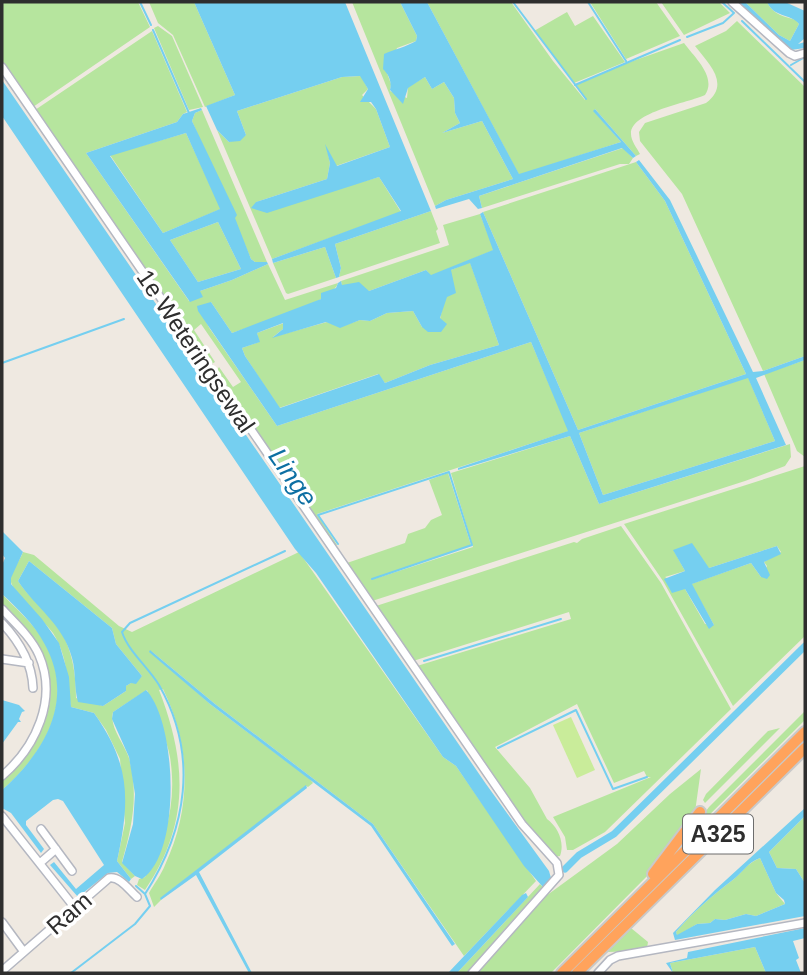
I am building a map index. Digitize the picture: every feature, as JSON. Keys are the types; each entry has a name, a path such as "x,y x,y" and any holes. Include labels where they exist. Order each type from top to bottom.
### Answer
{"highway":[{"name":"A325","path":"562,973 805,732"},
{"name":"A325","path":"577,973 805,748"},
{"path":"642,893 700,812"}],"street":[{"path":"732,2 789,53 795,56 805,52"},
{"name":"1e Weteringsewal","path":"2,67 522,824 557,863 559,875 472,973"},
{"path":"2,609 31,641 38,654 46,683 44,708 34,736 25,752 2,776"},
{"path":"2,623 17,641 29,663 33,688"},
{"path":"2,659 29,663"},
{"path":"4,818 75,908"},
{"path":"41,829 72,871"},
{"path":"40,863 56,849"},
{"name":"Ram","path":"2,971 112,877 137,897"},
{"path":"2,922 24,952"},
{"path":"600,973 618,956 805,923"}],"green space":[{"path":"2,2 138,2 150,27 33,107 2,60"},
{"path":"149,2 194,2 235,95 205,107 173,35 158,23"},
{"path":"352,2 400,2 417,36 416,41 397,48 387,73 391,84 390,91 407,98 408,87 425,77 432,89 444,82 454,98 455,113 460,123 442,133 482,121 513,179 435,206"},
{"path":"427,2 511,2 585,100 576,85 684,43 707,75 708,88 705,95 649,114 633,126 633,142 640,154 636,156 595,109 621,142 519,175"},
{"path":"590,2 656,2 680,36 626,59"},
{"path":"661,2 719,2 730,13 684,35"},
{"path":"745,2 767,2 775,12 796,20 799,24 790,41 779,35"},
{"path":"567,12 575,26 593,16 625,62 574,83 534,31"},
{"path":"737,21 805,87 805,356 763,371 682,194 640,141 639,132 645,123 706,103 713,96 717,89 715,74 695,46 726,31"},
{"path":"158,26 172,36 203,107 189,110 154,28"},
{"path":"152,31 187,112 177,122 86,153 189,301 196,299 200,291 268,264 285,300 338,283 333,291 322,299 232,333 211,302 205,320 277,426 531,342 569,431 317,514 335,545 215,373 219,367 233,387 241,382 201,324 194,330 215,362 210,365 35,110"},
{"path":"361,76 368,89 362,95 376,109 390,147 336,166 327,149 330,163 327,179 256,202 344,187 379,177 401,212 272,259 217,130 229,142 246,135 237,111 342,77"},
{"path":"202,110 267,262 255,262 251,259 192,121 195,113"},
{"path":"186,133 221,209 163,233 110,155"},
{"path":"623,148 633,158 629,164 620,164 482,208 479,196"},
{"path":"636,162 665,201 746,374 578,430 483,212"},
{"path":"431,211 440,243 339,277 341,268 335,244"},
{"path":"480,214 494,250 431,276 426,270 369,291 342,285 341,281 449,245 443,225"},
{"path":"218,222 241,269 198,282 170,240"},
{"path":"325,247 336,278 286,293 273,263"},
{"path":"470,262 499,345 430,365 385,383 378,374 279,408 245,356 242,348 259,342 257,333 284,323 283,329 273,337 327,322 340,327 360,320 370,321 387,313 413,311 422,327 440,319 451,270"},
{"path":"805,360 805,457 797,451 764,374"},
{"path":"748,377 775,441 603,495 579,433"},
{"path":"570,436 599,504 790,444 791,457 785,466 745,481 372,601 347,563 405,543 408,534 425,528 431,520 442,515 429,480 448,473 471,545 371,580 473,547 451,473"},
{"path":"805,466 805,636 733,706 663,581 624,524","holes":["777,546 781,552 764,562 767,566 761,577 751,563 691,584 714,625 705,624 685,589 665,577 685,571 674,551 709,568"]},
{"path":"621,526 661,583 731,709 605,832 573,850 567,850 565,837 553,817 651,777 647,777 644,771 614,783 577,704 495,747 530,788 557,831 561,840 561,851 560,856 554,857 533,835 417,666 571,619 569,612 413,661 376,606 577,543"},
{"path":"23,552 34,555 119,626 132,632 299,552 443,757 456,766 536,881 464,956 373,824 215,704 150,650 210,704 313,783 161,898 154,907 149,893 174,843 184,799 183,754 172,711 163,689 159,690 175,742 179,792 177,817 170,841 145,890 137,885 153,863 171,804 172,773 163,732 147,690 113,712 113,723 129,758 134,785 131,823 122,862 135,876 131,879 117,861 125,823 120,759 94,713 71,707 66,669 58,642 11,582 13,571","holes":["29,561 112,628 116,644 142,676 126,686 126,691 103,706 76,698 73,666 64,637 52,619 18,581"]},
{"path":"2,594 42,638 52,660 57,681 57,701 44,740 18,775 2,790 2,780 29,752 39,736 50,701 50,683 38,645 2,603"},
{"path":"805,711 805,720 684,840 709,807"},
{"path":"571,717 595,770 577,778 553,725"},
{"path":"780,728 705,803 703,800 706,794 768,731"},
{"path":"701,769 695,812 660,863 551,973 475,973 535,904 617,844"},
{"path":"805,816 805,883 796,869 777,868 769,852"},
{"path":"760,858 776,893 785,904 756,916 746,914 697,924 677,936 676,932 697,910 748,865"},
{"path":"540,884 543,887 469,973 457,973"},
{"path":"631,928 648,942 647,948 639,951 607,952"},
{"path":"755,947 766,973 673,973 670,963"}],"water":[{"path":"194,2 345,2 431,211 335,244 341,268 339,277 336,278 325,247 273,263 272,259 401,211 379,177 267,213 251,208 256,202 327,179 330,163 325,144 337,166 390,147 376,109 371,102 360,102 368,89 360,76 342,77 237,111 246,135 240,141 229,142 217,130 206,106 235,95"},
{"path":"400,2 427,2 519,174 621,142 593,111 595,109 636,156 633,158 622,148 479,196 482,208 478,209 469,199 436,209 435,206 446,200 513,179 482,121 442,133 460,123 455,113 454,98 444,82 432,89 425,77 408,88 403,104 390,90 390,79 383,69 384,54 416,41 417,36"},
{"path":"737,2 745,2 779,35 790,41 799,24 774,11 767,2 785,2 805,11 805,38 798,44 805,42 805,48 791,50 784,46"},
{"path":"2,80 486,784 549,871 551,878 543,887 524,866 456,766 443,757 316,573 295,549 2,116"},
{"path":"201,108 192,121 237,215 235,218 251,259 268,264 200,291 203,297 190,302 86,153 177,122 183,114","holes":["186,133 220,209 163,233 110,156","218,222 241,269 198,282 170,240"]},
{"path":"639,160 670,200 753,372 805,356 805,360 756,378 786,445 599,504 570,436 458,470 568,431 531,342 277,426 198,311 197,306 211,302 232,333 321,299 321,293 336,288 341,281 342,285 359,282 369,291 426,270 431,275 493,250 480,214 483,212 578,430 746,374 665,201 636,162","holes":["470,263 499,345 430,365 385,383 379,374 280,408 245,356 242,348 260,342 257,333 283,323 283,329 272,338 326,322 340,328 360,320 370,321 387,313 413,311 428,332 441,332 447,324 440,318 447,297 456,293 451,270","748,378 775,441 603,495 579,433"]},
{"path":"2,531 23,552 11,578 11,584 59,643 69,677 71,707 94,713 115,750 121,767 125,802 117,861 131,879 129,882 117,872 108,873 78,897 50,865 54,862 76,889 104,865 63,801 53,800 26,821 26,825 44,849 41,853 11,813 2,808 2,790 43,742 56,704 57,684 53,664 40,636 2,594 2,565 5,558 2,554"},
{"path":"692,543 709,568 777,546 781,554 764,562 770,575 767,579 761,577 751,563 692,584 714,625 709,629 685,589 672,593 664,579 685,571 673,550"},
{"path":"29,561 112,628 116,644 142,676 136,684 126,686 126,691 103,706 78,702 68,646 56,626 18,581"},
{"path":"150,650 215,704 373,824 455,944 452,946 371,826 210,704 149,652"},
{"path":"146,690 156,706 164,729 171,787 164,843 155,865 142,879 122,863 133,824 135,794 129,757 112,719 113,712"},
{"path":"2,700 19,705 25,711 19,719 21,722 18,722 2,744"},
{"path":"306,785 307,788 199,872 252,973 249,973 196,875 161,900 160,898"},
{"path":"805,808 805,816 769,852 777,868 796,869 805,883 805,916 675,940 673,933 715,890","holes":["760,858 776,893 785,904 756,916 746,914 697,924 677,935 676,932 711,897"]},
{"path":"526,893 528,897 457,973 448,973 522,895"},
{"path":"805,928 805,938 793,941 801,973 766,973 755,947 670,963 673,973 666,963 687,958 688,952"}],"waterway":[{"path":"140,2 151,25"},
{"path":"513,2 586,99"},
{"path":"588,2 626,61"},
{"path":"687,37 723,23 734,13 722,2"},
{"path":"742,21 805,82"},
{"path":"153,30 189,113"},
{"path":"575,85 680,40"},
{"path":"791,65 805,57"},
{"path":"2,363 124,319"},
{"path":"338,544 318,515 449,472 472,545 372,579"},
{"path":"71,973 135,924 150,906 145,894 171,844 183,791 180,738 172,711 159,685 129,646 122,632 130,623 285,551"},
{"path":"424,661 561,619"},
{"path":"565,869 579,855 614,834 805,646"},
{"path":"498,748 576,710 613,789 647,777"},
{"path":"136,886 145,894"}],"water label":[{"name":"Linge","path":"293,477"}]}
